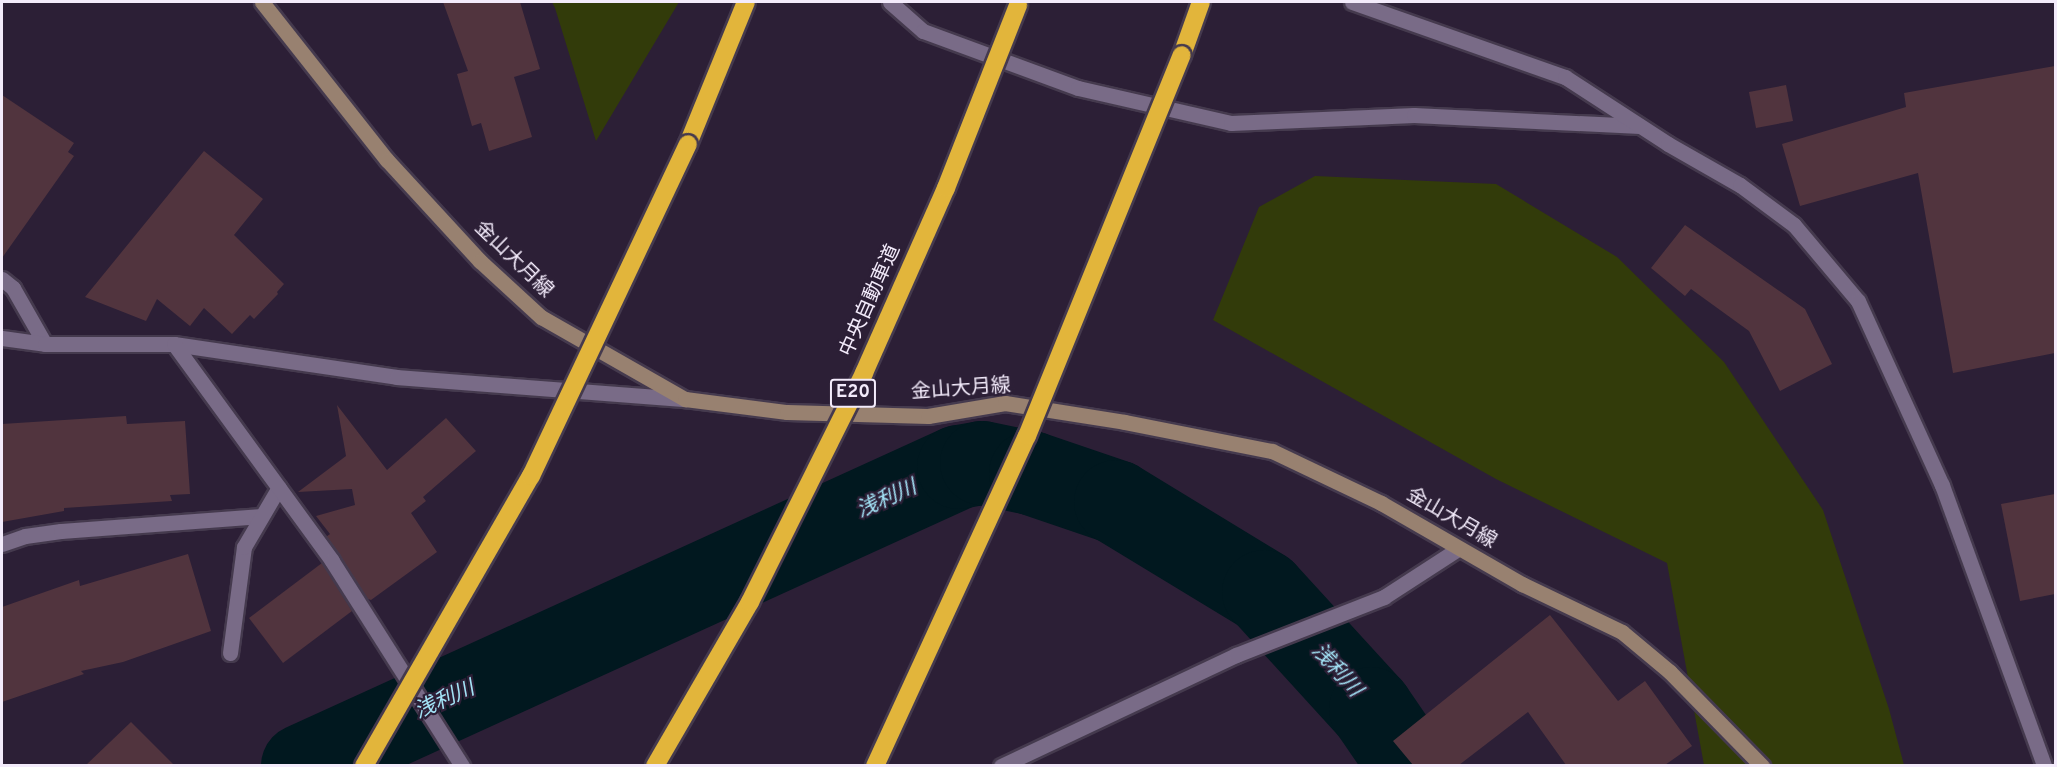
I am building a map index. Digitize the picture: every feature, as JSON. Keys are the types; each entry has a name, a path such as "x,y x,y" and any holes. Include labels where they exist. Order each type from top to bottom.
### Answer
{"highway":[{"path":"364,765 531,476 688,144 746,2"},
{"path":"875,765 1027,436 1182,55 1201,2"},
{"name":"中央自動車道","path":"655,765 750,602 864,373 946,188 1018,3"}],"main road":[{"name":"金山大月線","path":"262,2 387,160 480,261 541,317 685,399 787,411 928,416 1005,404 1125,422 1272,451 1382,503 1522,584 1622,632 1670,672 1762,765"}],"street":[{"path":"890,2 924,31 1078,88 1231,123 1414,115 1640,126"},
{"path":"1352,2 1565,78 1640,126 1740,184 1794,225 1858,301 1942,485 2044,765"},
{"path":"2,279 14,288 45,344"},
{"path":"2,338 45,344 174,344 408,378 685,399"},
{"path":"174,344 332,561 462,765"},
{"path":"230,653 244,547 279,488"},
{"path":"2,544 25,536 61,531 261,516"},
{"path":"1002,765 1236,655 1384,597 1458,549"}],"green space":[{"path":"552,2 679,2 596,141 555,8"},
{"path":"1315,176 1496,184 1617,257 1724,362 1823,510 1889,709 1904,765 1704,765 1667,563 1496,479 1213,320 1259,207"}],"building":[{"path":"443,2 520,2 540,69 514,77 532,137 489,151 481,123 472,126 457,74 468,71"},
{"path":"2055,66 2055,353 1953,373 1918,173 1800,206 1782,144 1906,107 1904,93"},
{"path":"1786,85 1793,121 1756,128 1749,92"},
{"path":"2,95 74,143 68,152 74,156 2,258"},
{"path":"204,151 263,199 234,235 284,284 277,292 278,294 254,319 250,315 232,334 204,308 190,326 157,299 146,321 85,297"},
{"path":"1685,225 1805,309 1832,364 1780,391 1749,331 1691,289 1685,296 1651,268"},
{"path":"337,405 387,470 446,418 476,451 423,497 426,501 411,513 437,552 371,600 368,599 326,537 330,534 316,516 355,505 352,489 298,492 346,456"},
{"path":"126,416 127,424 185,421 190,494 170,495 172,501 64,508 64,511 2,522 2,424"},
{"path":"2055,494 2055,594 2020,601 2001,504"},
{"path":"188,554 211,631 123,662 81,671 84,674 2,702 2,607 79,580 80,586"},
{"path":"322,563 352,611 283,663 249,618"},
{"path":"1550,615 1618,701 1645,681 1692,746 1665,765 1566,765 1528,712 1459,765 1413,765 1393,741"},
{"path":"131,722 174,765 86,765"}],"waterway":[{"name":"浅利川","path":"303,766 959,467 982,463 1031,473 1116,502 1264,592 1371,709 1410,766"}]}
